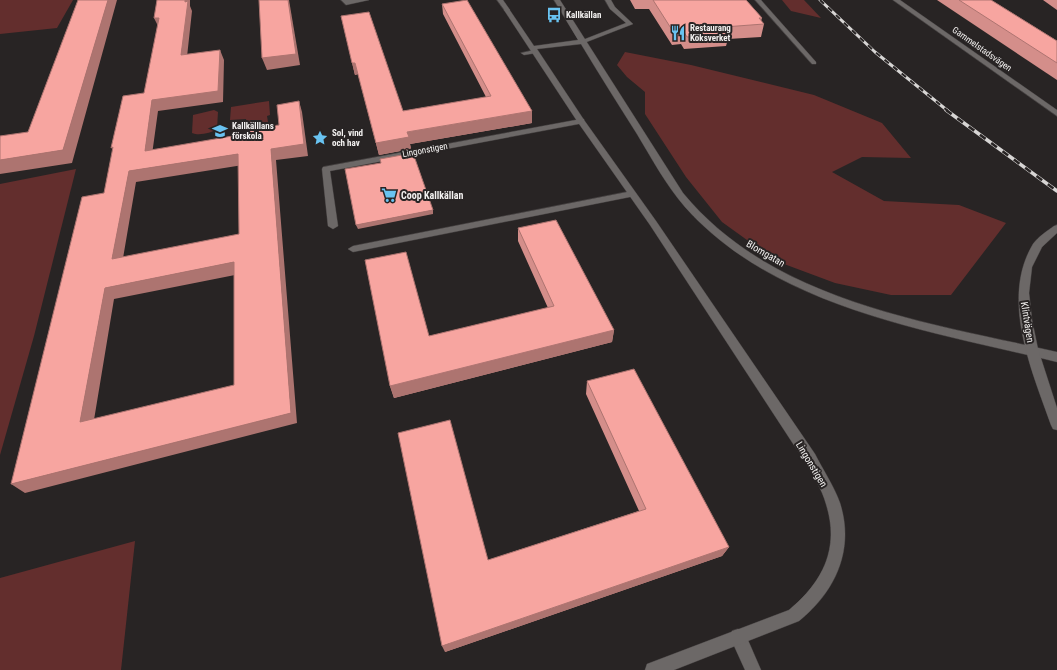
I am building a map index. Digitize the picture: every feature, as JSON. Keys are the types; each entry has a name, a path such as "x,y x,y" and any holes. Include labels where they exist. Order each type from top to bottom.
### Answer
{"street":[{"path":"344,0 346,3 366,0"},
{"name":"Lingonstigen","path":"500,0 530,51 632,194 810,458 830,494 834,510 837,546 833,564 824,584 812,601 794,616 653,670"},
{"name":"Blomgatan","path":"557,0 582,42 681,196 708,226 729,243 770,269 798,283 839,299 886,314 1057,357"},
{"path":"530,51 582,42 630,24 613,10 608,0"},
{"path":"758,0 814,63"},
{"name":"Gammelstadsvägen","path":"896,0 1057,114"},
{"name":"Lingonstigen","path":"333,226 326,169 581,121"},
{"path":"354,248 632,194"},
{"name":"Klintvägen","path":"1057,228 1047,234 1035,246 1028,261 1024,292 1025,314 1033,351 1057,426"},
{"path":"738,637 753,670"}],"shaded area":[{"path":"0,0 73,0 57,28 0,34"},
{"path":"782,0 804,0 821,18 791,11"},
{"path":"625,52 691,65 814,95 882,123 911,158 862,157 832,172 884,201 959,205 1006,223 951,295 891,295 835,283 776,261 722,222 686,177 645,114 645,92 627,77 617,65"},
{"path":"269,101 270,115 267,116 268,122 247,125 246,119 230,120 231,107"},
{"path":"214,110 218,112 217,129 205,134 192,133 193,115"},
{"path":"76,169 34,336 0,455 0,184"},
{"path":"135,541 121,670 0,670 0,578"}],"building":[{"path":"78,0 108,0 63,150 0,160 0,136 28,132"},
{"path":"157,0 188,1 181,55 220,50 218,91 152,100 145,151 250,133 250,129 279,125 277,105 299,101 304,144 271,149 291,413 11,484 82,197 104,193 113,147 111,148 123,96 144,93 159,18 154,18","holes":["238,154 239,234 112,259 129,171","234,262 234,385 80,422 105,288"]},
{"path":"259,0 288,0 296,54 262,58"},
{"path":"467,0 532,111 407,132 409,137 376,143 355,63 352,63 341,16 369,12 403,111 491,96 442,4"},
{"path":"653,0 746,0 762,18 759,18 764,24 724,27 729,34 687,37 684,32 674,33"},
{"path":"959,0 991,0 1057,41 1057,63"},
{"name":"Coop Kallkällan","path":"413,153 433,210 356,225 345,169 381,163 380,159"},
{"path":"556,220 614,330 390,386 365,260 406,252 429,336 554,306 518,228"},
{"path":"634,369 729,547 442,646 398,433 450,420 488,560 646,509 587,381"}],"railway":[{"path":"820,0 875,52 948,111"},
{"path":"946,110 1057,191"}],"place":[{"name":"Kallkällan","path":"554,15"},
{"name":"Restaurang Köksverket","path":"678,33"},
{"name":"Kallkälllans förskola","path":"220,131"},
{"name":"Sol, vind och hav","path":"320,138"},
{"name":"Coop Kallkällan","path":"389,195"}]}
